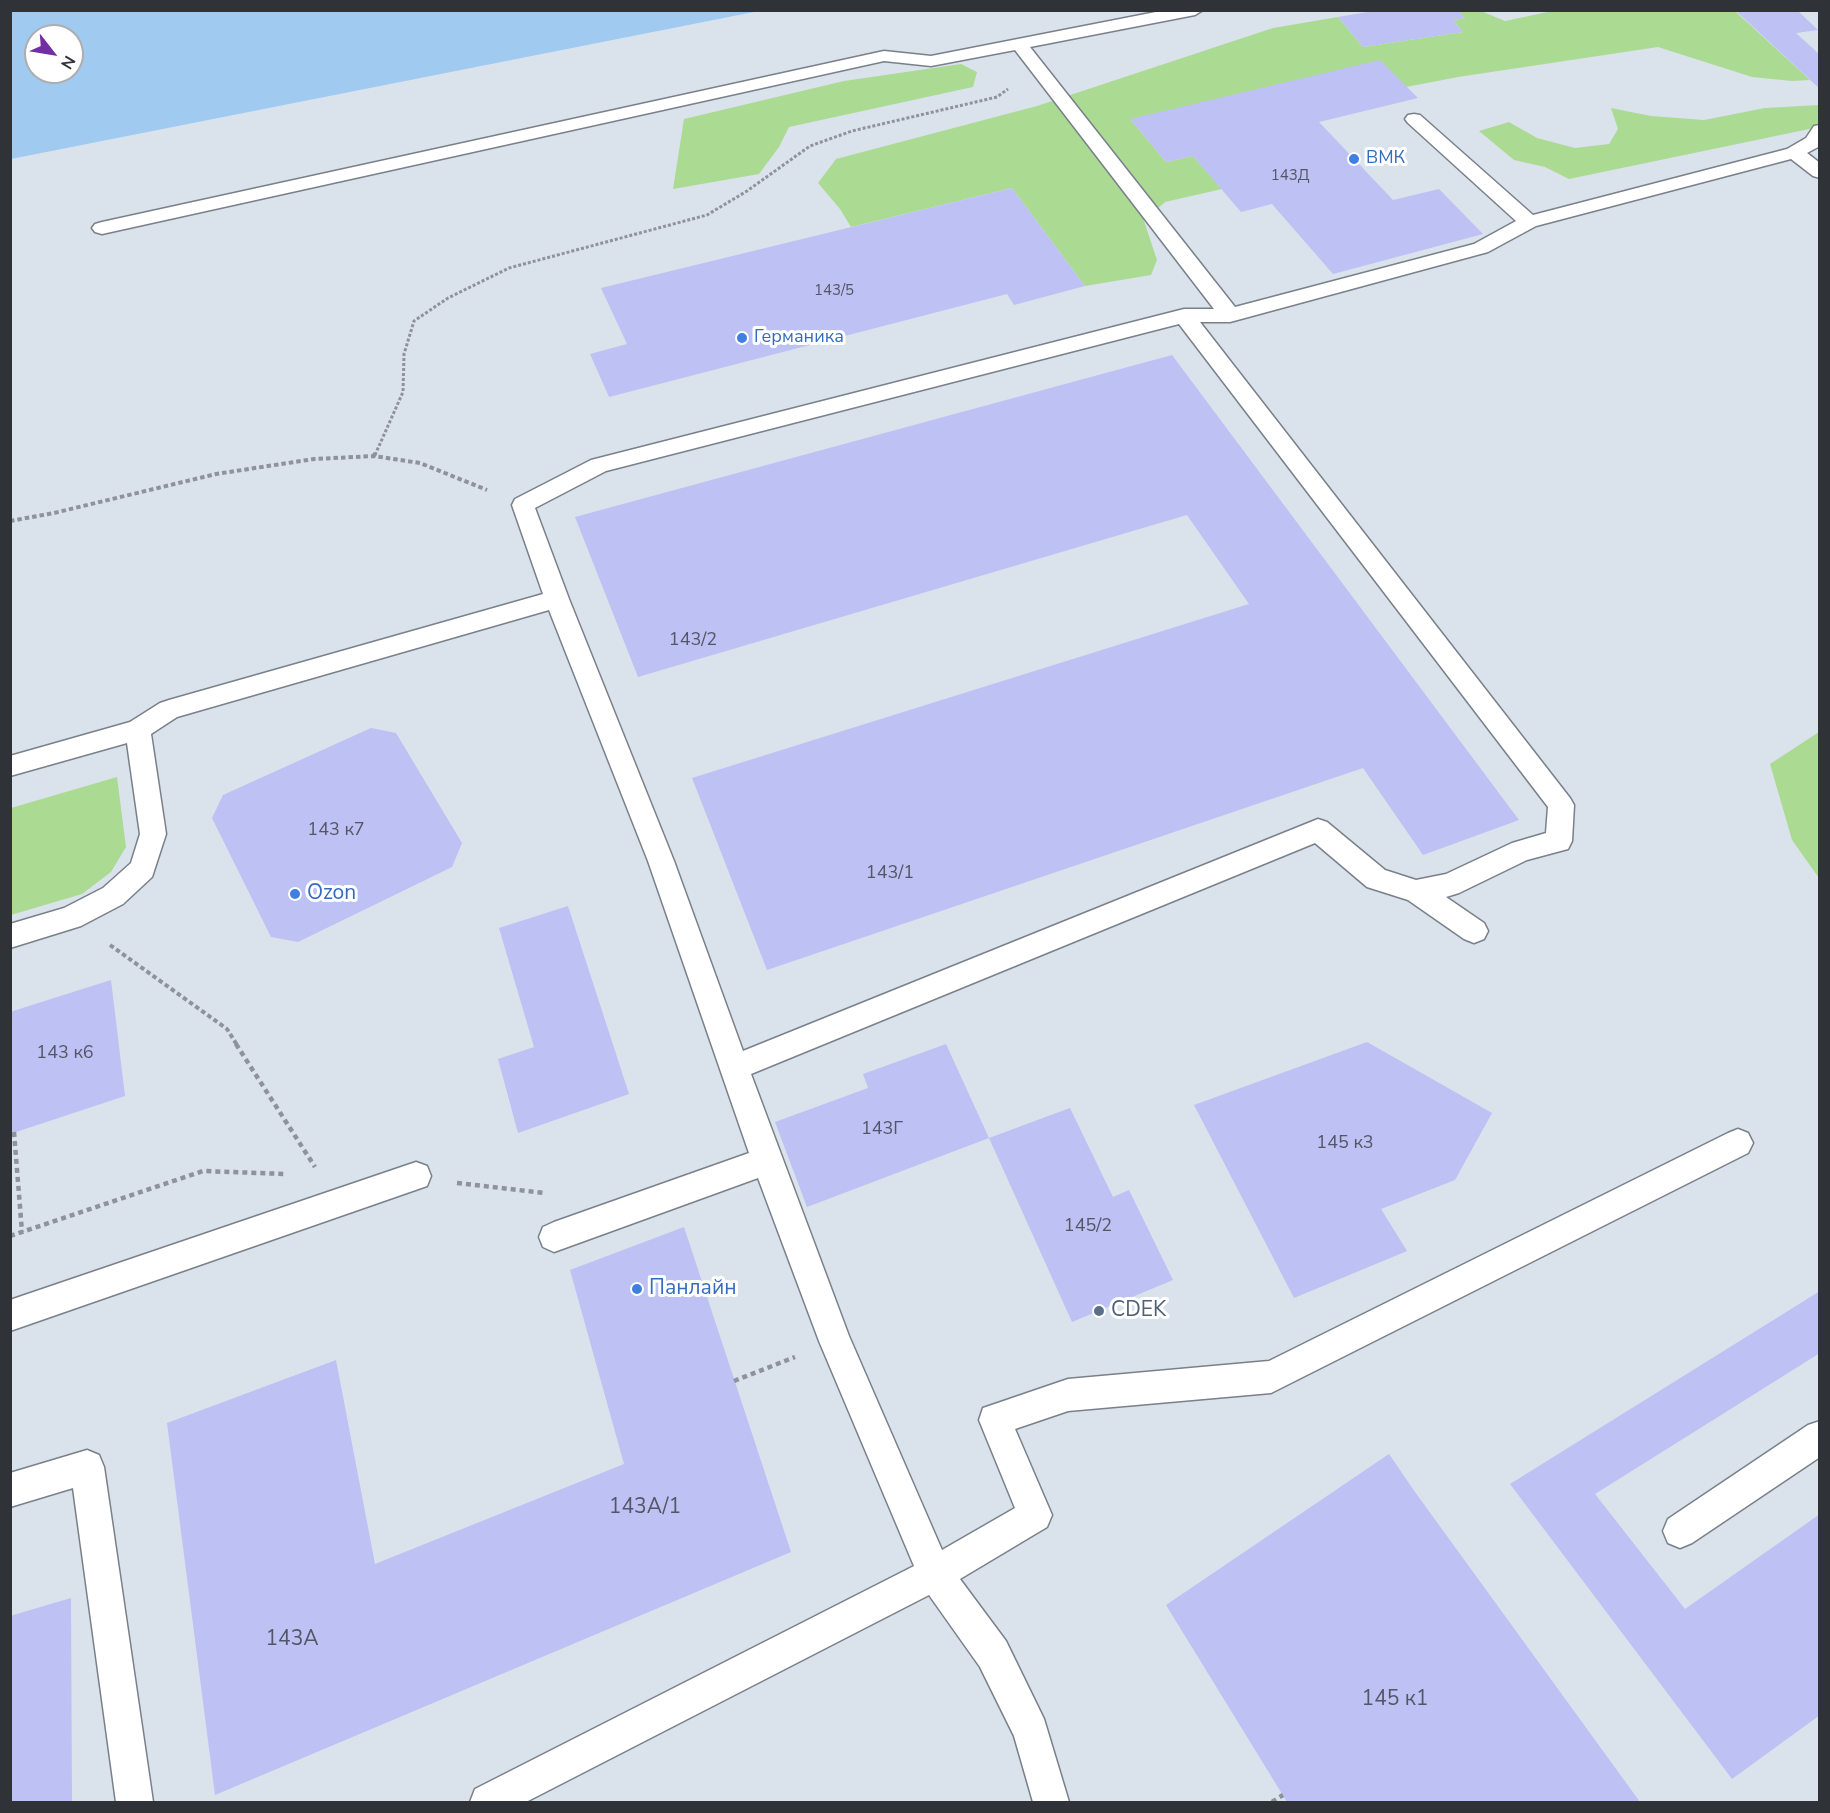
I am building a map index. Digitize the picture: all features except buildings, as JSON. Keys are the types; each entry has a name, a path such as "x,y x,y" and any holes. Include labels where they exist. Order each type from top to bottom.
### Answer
{"lane":[{"path":"102,228 884,56 931,61 1195,10"},
{"path":"1019,44 1230,315"},
{"path":"1414,119 1529,222"},
{"path":"1051,1803 1031,1732 993,1654 935,1574 835,1341 767,1161 661,861 557,599 523,506 599,465 1184,316 1230,315 1514,241 1529,222 1710,183 1794,153 1817,138"},
{"path":"1794,153 1820,172"},
{"path":"1184,316 1562,805 1559,841 1521,851 1450,885 1416,891"},
{"path":"10,766 138,730 169,710 557,599"},
{"path":"10,936 70,918 113,896 143,869 153,834 138,730"},
{"path":"734,1068 1318,830 1376,879 1416,891 1474,930"},
{"path":"488,1803 935,1574 1035,1515 995,1420 1068,1395 1271,1377 1738,1143"},
{"path":"555,1237 767,1161"},
{"path":"10,1316 416,1176"},
{"path":"1680,1530 1820,1437"},
{"path":"10,1490 87,1467 135,1803"}],"path":[{"path":"374,456 403,392 404,354 414,321 448,298 509,268 707,215 747,191 810,146 852,131 997,98 1038,69"},
{"path":"10,521 95,504 216,474 314,459 374,456 420,463 523,506"},
{"path":"109,944 227,1029 320,1175"},
{"path":"14,1132 22,1232"},
{"path":"10,1236 203,1171 297,1174"},
{"path":"416,1176 473,1185 556,1193"},
{"path":"734,1381 785,1361"},
{"path":"1272,1803 1283,1795"}],"green space":[{"path":"1557,10 1735,11 1810,80 1792,81 1752,77 1658,47 1406,87 1131,120 1166,162 1193,156 1222,189 1165,202 1144,221 1157,260 1151,275 1085,286 1012,188 851,227 840,209 818,183 836,159 1037,106 1273,28 1338,17 1363,47 1463,32 1453,20 1465,18 1458,11 1481,11 1505,21"},
{"path":"961,64 977,72 973,87 789,127 779,147 759,174 673,189 684,119 844,81"},
{"path":"1819,105 1819,127 1569,179 1545,167 1514,160 1479,131 1509,122 1537,138 1575,148 1609,144 1618,129 1611,108 1651,116 1704,120 1765,108"},
{"path":"1819,732 1819,878 1792,840 1770,764"},
{"path":"117,777 126,847 111,872 82,894 11,915 11,808"}],"water":[{"path":"11,10 759,11 11,159"}],"place":[{"name":"ВМК","path":"1354,159"},
{"name":"Германика","path":"742,338"},
{"name":"Ozon","path":"295,894"},
{"name":"Панлайн","path":"637,1289"},
{"name":"CDEK","path":"1099,1311"}]}
